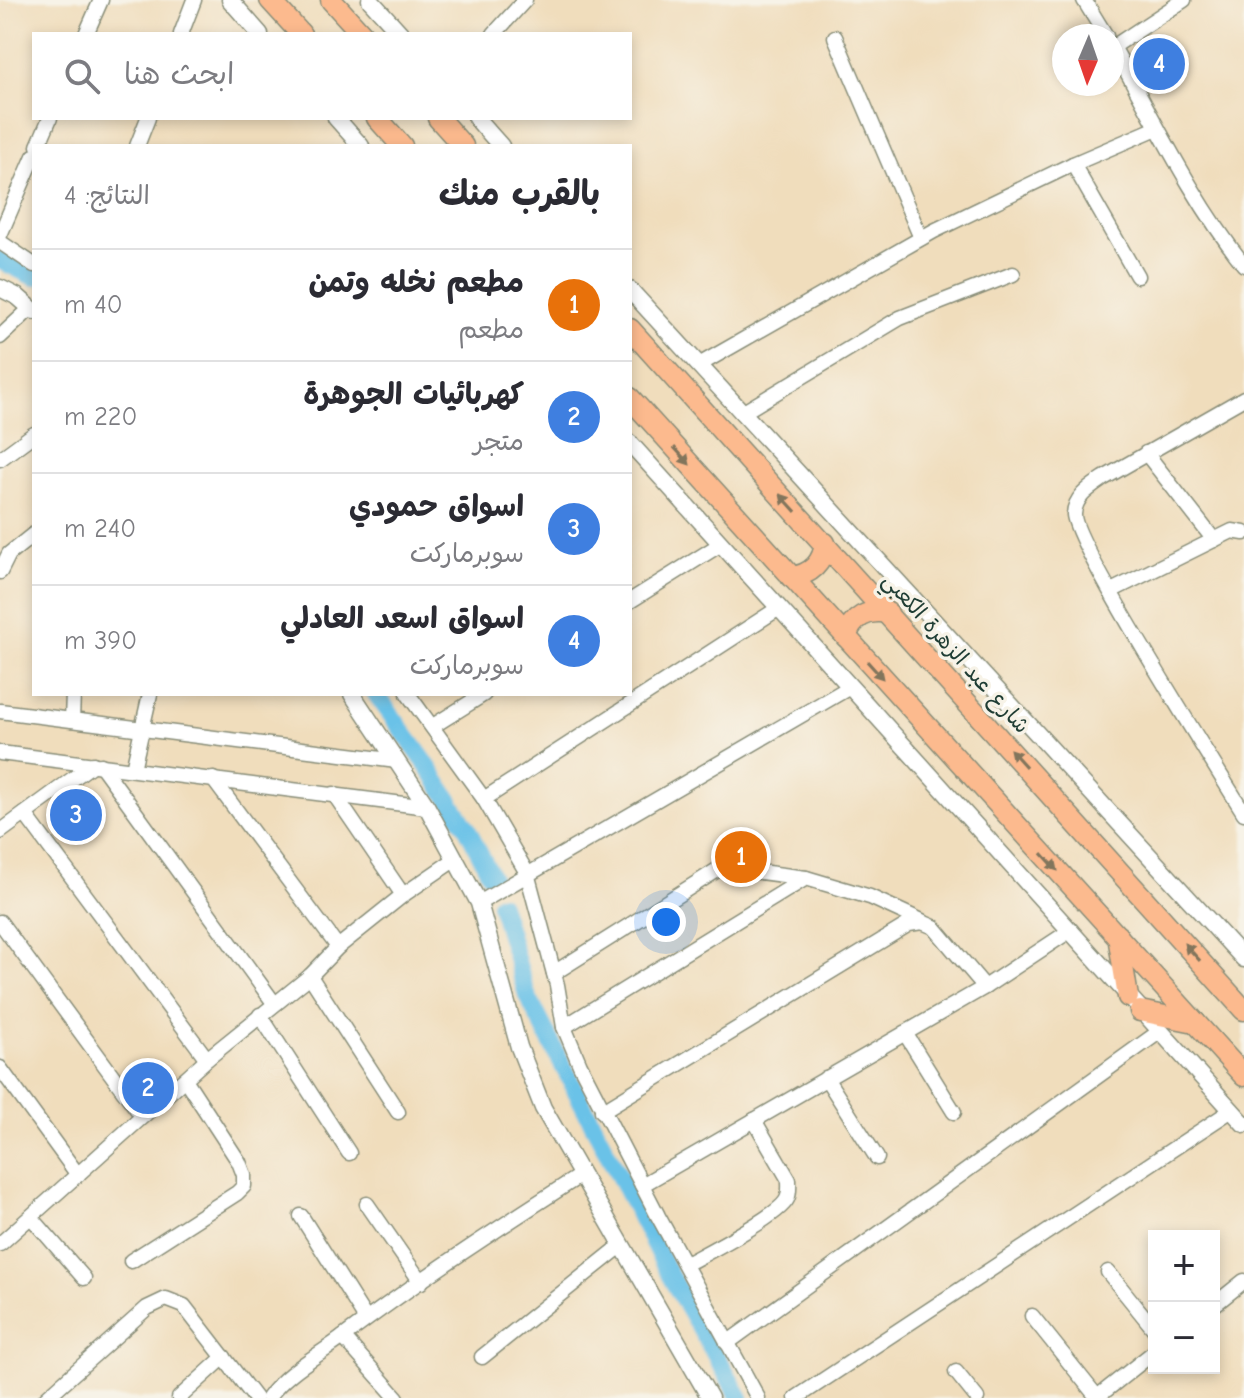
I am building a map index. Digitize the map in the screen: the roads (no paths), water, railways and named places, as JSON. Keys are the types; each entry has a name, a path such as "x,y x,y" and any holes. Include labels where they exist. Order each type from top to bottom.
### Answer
{"main road":[{"path":"270,0 299,32"},
{"path":"331,0 360,32"},
{"path":"379,120 400,144"},
{"path":"440,120 461,144"},
{"name":"شارع عبد الزهرة الكعبي","path":"632,331 1244,1010"},
{"path":"632,400 1244,1076"},
{"path":"791,577 800,576 815,567 824,552 825,543"},
{"path":"846,637 854,621 861,615 888,613"},
{"path":"1118,936 1134,1004 1195,1022"}],"street":[{"path":"87,32 101,0"},
{"path":"182,32 194,0"},
{"path":"230,0 258,32"},
{"path":"370,0 399,32"},
{"path":"496,32 525,0"},
{"path":"1084,0 1099,24"},
{"path":"1124,38 1184,0"},
{"path":"835,37 921,238"},
{"path":"1124,68 1224,240 1244,265"},
{"path":"39,144 49,120"},
{"path":"138,144 147,120"},
{"path":"338,120 359,144"},
{"path":"478,120 499,144"},
{"path":"699,365 921,238 1073,164 1157,128"},
{"path":"0,235 32,161"},
{"path":"1073,164 1137,276"},
{"path":"0,242 32,264"},
{"path":"742,413 900,318 1013,274"},
{"path":"0,288 18,297 32,310 0,337"},
{"path":"632,292 1244,959"},
{"path":"1244,398 1146,453 1083,493 1073,515 1076,530 1111,591 1244,813"},
{"path":"0,459 32,435"},
{"path":"632,445 1244,1124"},
{"path":"1146,453 1214,540"},
{"path":"1111,591 1232,531 1244,533"},
{"path":"0,572 9,554 32,536"},
{"path":"632,600 721,544"},
{"path":"484,799 779,608"},
{"path":"479,903 850,687"},
{"path":"72,720 73,696"},
{"path":"133,769 149,696"},
{"path":"353,696 427,807 479,903 524,1059 543,1108 710,1398"},
{"path":"410,696 484,799 527,873 554,973 564,1027 602,1111 758,1398"},
{"path":"433,726 481,696"},
{"path":"0,711 397,761"},
{"path":"0,753 427,807"},
{"path":"0,832 97,765"},
{"path":"97,765 274,1003"},
{"path":"213,779 338,947"},
{"path":"334,794 403,895"},
{"path":"25,814 207,1059"},
{"path":"0,1220 5,1239 207,1059 310,976 338,947 403,895 454,860"},
{"path":"554,973 722,867 806,878 870,897 934,927 985,987"},
{"path":"564,1027 806,878"},
{"path":"0,922 142,1116"},
{"path":"602,1111 909,924 922,922"},
{"path":"642,1185 985,987 1071,930"},
{"path":"310,976 398,1112"},
{"path":"260,1015 349,1153"},
{"path":"727,1343 1159,1032"},
{"path":"905,1033 954,1112"},
{"path":"0,1068 78,1175"},
{"path":"826,1078 877,1158"},
{"path":"131,1261 244,1186 239,1162 185,1079"},
{"path":"796,1398 1232,1110"},
{"path":"686,1264 787,1201 789,1180 754,1120"},
{"path":"268,1398 295,1371 366,1319 581,1175"},
{"path":"367,1204 421,1282"},
{"path":"301,1216 366,1319"},
{"path":"31,1217 84,1278"},
{"path":"482,1357 622,1245"},
{"path":"1108,1272 1148,1322"},
{"path":"1218,1302 1244,1281"},
{"path":"46,1398 147,1308 166,1299 184,1306 255,1398"},
{"path":"1032,1316 1096,1397 1148,1357"},
{"path":"343,1337 397,1398"},
{"path":"179,1398 224,1357"},
{"path":"956,1372 977,1398"}],"waterway":[{"path":"0,260 32,276"},
{"path":"377,696 467,828 492,878"},
{"path":"500,904 527,995 670,1276 740,1398"}],"place":[{"name":"اسواق اسعد العادلي","path":"1159,64"},
{"name":"اسواق حمودي","path":"76,815"},
{"name":"مطعم نخله وتمن","path":"741,857"},
{"name":"كهربائيات الجوهرة","path":"148,1088"}]}
